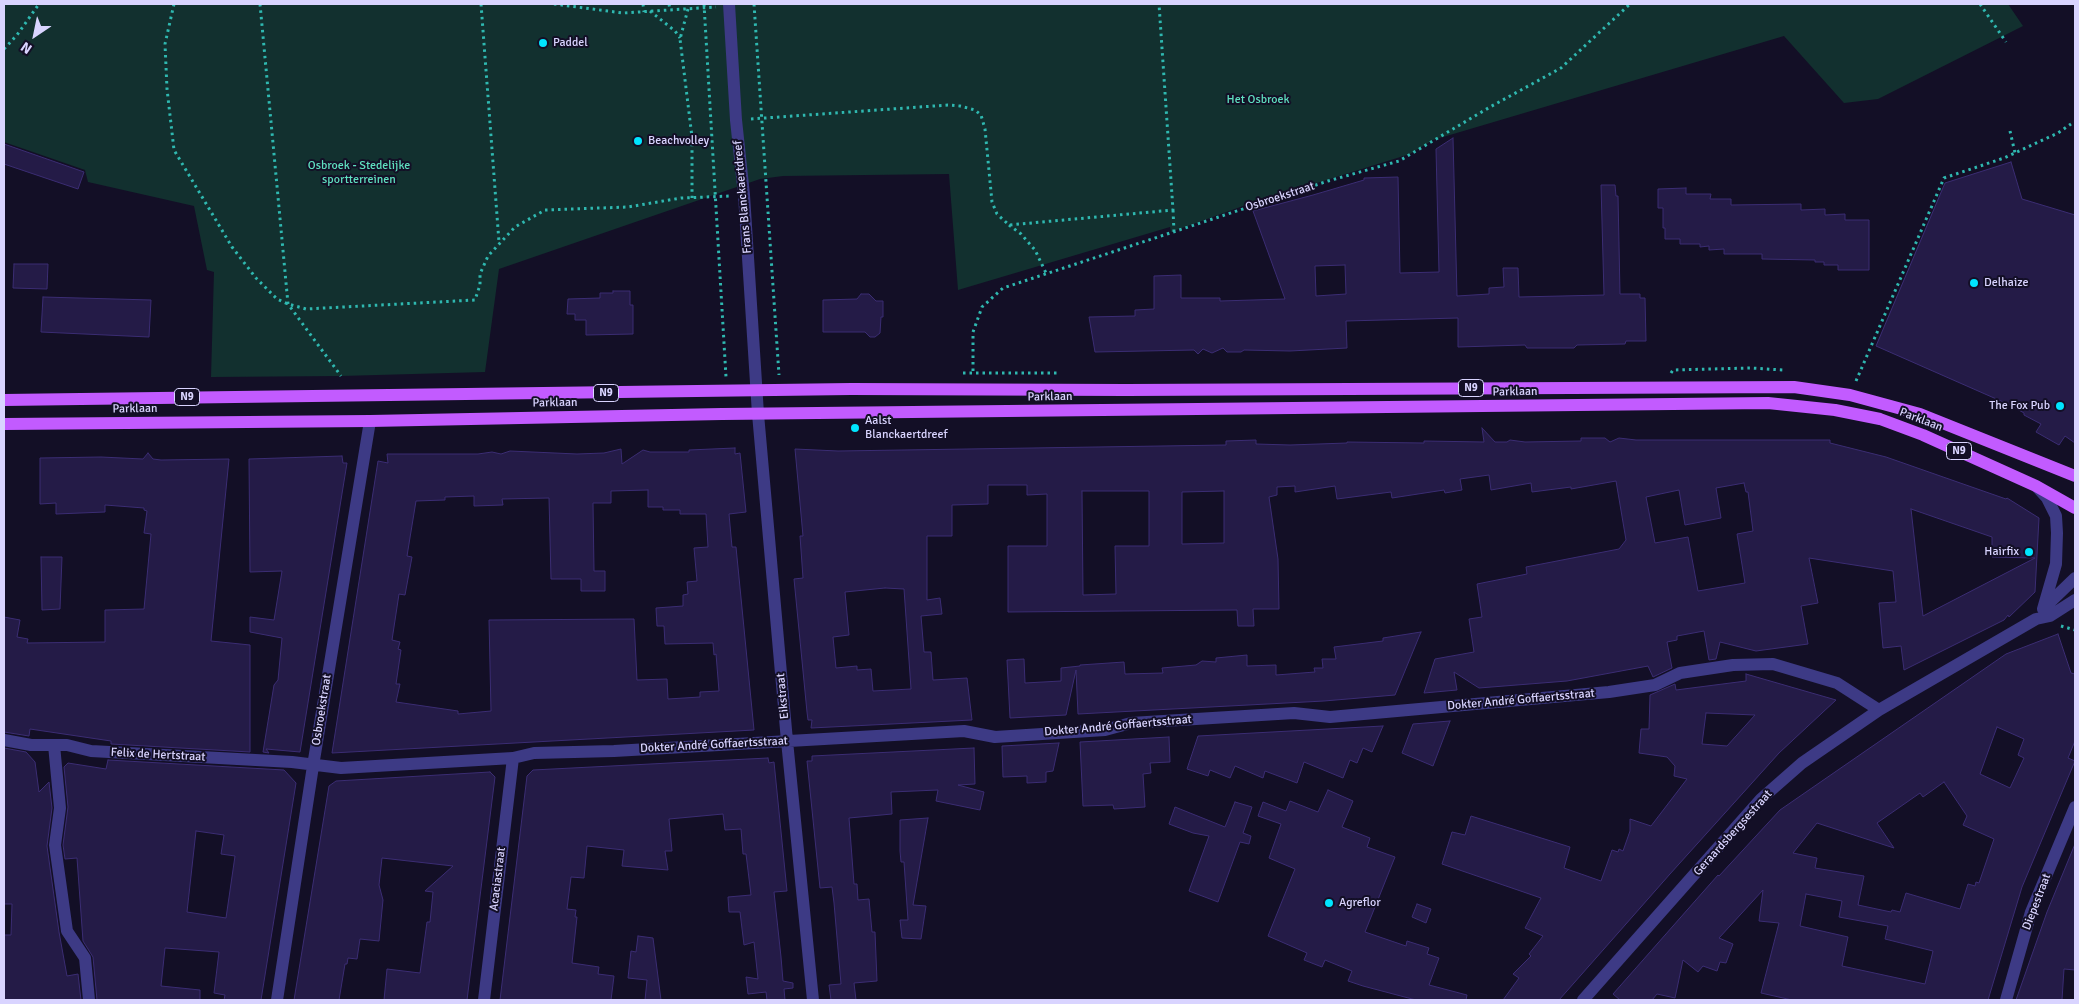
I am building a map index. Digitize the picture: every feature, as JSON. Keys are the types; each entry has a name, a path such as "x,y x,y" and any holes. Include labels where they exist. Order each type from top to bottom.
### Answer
{"main road":[{"name":"Parklaan","path":"4,400 851,389 1784,387 1850,395 1920,414 2075,476"},
{"name":"Parklaan","path":"4,424 1768,403 1835,410 1880,419 1923,435 2036,486 2075,508"}],"street":[{"name":"Frans Blanckaertdreef","path":"729,5 757,391"},
{"name":"Eikstraat","path":"757,391 787,741 813,1000"},
{"name":"Osbroekstraat","path":"277,1000 313,766 370,421"},
{"path":"2036,486 2047,498 2056,516 2058,532 2056,564 2040,614"},
{"name":"Geraardsbergsestraat","path":"1583,1000 1762,799 1802,763 1880,710 2040,614 2075,578"},
{"name":"Geraardsbergsestraat","path":"2040,614 2050,616 2075,600"},
{"name":"Dokter André Goffaertsstraat","path":"313,766 341,768 513,758 534,753 614,751 964,731 995,737 1105,730 1131,723 1294,713 1330,717 1609,692 1655,685 1680,673 1733,665 1773,664 1837,684 1880,710"},
{"name":"Felix de Hertstraat","path":"4,740 31,745 67,745 91,751 292,762 313,766"},
{"path":"54,745 60,808 55,845 67,931 84,958 89,1000"},
{"name":"Acaciastraat","path":"484,1000 513,758"},
{"name":"Diepestraat","path":"2006,1000 2030,912 2075,807"}],"path":[{"path":"4,49 17,35 39,4"},
{"path":"174,4 165,44 167,89 174,150 232,247 256,278 277,299 288,304 306,309 475,300 480,285 480,274 488,256 515,227 545,210 628,207 692,198 744,195"},
{"path":"260,4 288,304 342,376"},
{"path":"481,4 500,242"},
{"path":"554,4 624,13 729,5"},
{"path":"644,4 644,12"},
{"path":"670,4 670,10"},
{"path":"754,4 779,380"},
{"path":"1159,4 1174,232"},
{"name":"Osbroekstraat","path":"973,390 972,332 982,307 1003,288 1046,272 1328,181 1399,161 1490,107 1561,68 1630,4"},
{"path":"1980,4 2006,42"},
{"path":"704,6 726,380"},
{"path":"688,9 680,39 692,137 692,198"},
{"path":"650,11 675,31 680,39"},
{"path":"736,120 948,105 975,110 980,114 986,129 992,202 997,214 1036,250 1046,272"},
{"path":"1850,395 1944,178 2015,153 2058,133 2071,124"},
{"path":"2010,130 2015,153"},
{"path":"1009,225 1173,210"}],"green space":[{"name":"Osbroek - Stedelijke sportterreinen","path":"4,4 2008,4 2023,26 1878,99 1844,103 1784,36 1433,140 1410,154 1243,206 1171,232 1170,227 958,290 949,174 783,176 760,179 499,269 485,372 211,377 214,272 207,270 194,206 88,182 85,170 4,142"}],"building":[{"path":"1453,138 1457,296 1489,294 1489,288 1504,287 1503,268 1518,268 1519,297 1604,295 1601,185 1615,185 1616,196 1618,196 1620,294 1640,294 1640,298 1645,298 1646,341 1626,341 1625,344 1577,345 1574,348 1527,348 1525,345 1458,347 1458,318 1346,321 1347,348 1227,352 1223,348 1212,353 1203,349 1198,354 1194,350 1095,352 1089,317 1135,316 1135,310 1154,309 1154,276 1181,275 1181,298 1220,298 1220,301 1285,299 1253,211 1364,180 1364,178 1398,177 1400,273 1439,272 1436,149","holes":["1345,265 1346,294 1316,296 1315,266"]},
{"path":"4,144 84,172 78,189 4,164"},
{"name":"Delhaize","path":"2011,162 2022,199 2075,215 2075,443 2065,436 2059,445 2036,432 2041,424 2010,405 1876,346 1945,183"},
{"path":"1686,188 1686,194 1711,194 1710,199 1731,199 1731,205 1801,204 1801,210 1825,209 1825,215 1845,214 1845,220 1869,220 1869,270 1838,270 1838,265 1824,265 1824,262 1815,262 1815,260 1762,259 1762,254 1724,254 1724,249 1709,250 1709,246 1700,247 1700,244 1680,244 1680,239 1665,239 1663,208 1658,208 1658,189"},
{"path":"14,264 48,264 47,289 13,288"},
{"path":"613,291 630,291 630,305 633,305 633,334 586,335 586,320 575,320 575,314 567,314 568,299 600,298 600,293 613,293"},
{"path":"861,294 869,294 876,301 883,301 880,333 875,337 870,337 865,332 823,332 823,300 857,299"},
{"path":"43,297 151,300 149,337 41,332"},
{"path":"1482,428 1495,442 1507,442 1510,440 1525,442 1581,441 1581,438 1605,438 1610,442 1619,438 1636,440 1830,440 1830,443 1886,457 2007,498 2039,518 2035,592 2004,620 1904,670 1901,646 1883,648 1879,603 1896,602 1893,571 1809,558 1818,603 1801,606 1808,644 1756,651 1720,642 1716,659 1709,660 1704,631 1677,636 1677,640 1667,642 1672,668 1653,677 1648,666 1567,681 1479,688 1454,672 1457,690 1424,693 1435,659 1474,652 1469,619 1482,617 1477,584 1527,574 1526,567 1619,549 1626,540 1616,481 1571,489 1571,487 1532,492 1531,483 1491,490 1489,475 1460,479 1462,490 1445,493 1444,490 1392,498 1391,492 1337,499 1335,486 1295,492 1295,486 1277,487 1277,495 1269,497 1278,559 1279,609 1253,609 1254,626 1238,626 1237,610 1008,612 1008,546 1047,546 1047,494 1027,495 1027,485 988,485 988,504 952,505 952,536 927,536 927,600 940,598 942,614 921,616 924,652 931,652 933,680 967,678 972,720 811,728 812,720 808,720 807,712 794,579 803,578 800,536 803,536 795,449 838,451 1226,445 1226,441 1256,440 1256,444 1290,445 1347,442 1484,442","holes":["1744,483 1746,492 1748,492 1753,531 1737,534 1745,583 1698,591 1688,537 1655,543 1646,497 1679,490 1685,525 1721,518 1716,488","1082,491 1149,491 1149,546 1115,546 1116,594 1083,595","1224,491 1224,543 1182,544 1182,492","1911,509 1992,537 1992,557 2035,558 1923,616","885,588 904,589 911,689 873,691 871,669 857,670 857,666 836,668 833,637 849,635 845,592"]},
{"path":"735,448 735,454 740,453 746,512 729,514 732,547 736,547 754,730 332,753 378,461 388,463 387,454 478,454 492,452 501,454 510,451 577,454 604,453 621,449 622,464 643,450 650,452 689,452 689,450","holes":["648,490 648,507 663,507 663,510 680,510 680,514 706,514 708,547 694,548 697,581 687,582 688,594 683,595 683,606 656,608 657,626 664,626 665,644 713,643 714,655 716,654 719,691 700,692 700,697 668,699 667,679 637,680 634,619 489,620 491,711 458,714 458,711 396,702 400,684 396,684 401,650 398,649 400,642 392,640 399,594 405,595 412,557 407,556 416,501 474,496 474,506 503,505 502,499 549,498 551,579 581,579 581,591 605,591 605,571 594,571 593,503 611,503 611,491"]},
{"path":"148,453 153,459 161,460 229,459 211,641 250,645 250,752 111,744 111,741 30,729 29,736 4,732 4,617 20,620 17,637 28,639 27,643 105,642 105,610 144,609 151,534 144,533 147,511 144,508 105,505 105,512 56,514 56,503 40,504 40,458 101,457 143,459"},
{"path":"342,456 343,463 347,463 300,752 266,749 269,753 263,752 274,685 278,680 282,638 250,632 250,617 274,620 282,571 250,572 249,459"},
{"path":"41,557 62,557 60,609 42,610"},
{"path":"1421,632 1395,695 1324,701 1078,714 1076,670 1066,715 1010,718 1007,660 1024,659 1025,683 1061,681 1061,668 1080,665 1124,662 1125,674 1163,673 1162,668 1196,665 1202,661 1216,662 1216,658 1247,655 1247,666 1276,665 1276,675 1315,672 1314,668 1323,668 1322,659 1336,659 1334,647 1383,641 1383,638"},
{"path":"2058,634 2071,673 2075,674 2075,741 2068,758 2075,761 2022,887 1988,1000 1792,1000 1761,993 1779,923 1759,921 1763,890 1719,938 1733,944 1726,963 1720,962 1717,971 1703,966 1698,972 1683,960 1675,998 1657,994 1652,1000 1620,1000 1613,994 1718,875 1780,810 2006,654","holes":["1997,727 2024,739 2018,755 2024,758 2010,788 1980,774","1944,782 1967,816 1963,825 1994,839 1979,883 1976,882 1975,886 1968,884 1960,909 1906,893 1900,912 1858,905 1864,876 1815,868 1817,858 1793,853 1817,823 1894,848 1877,823 1920,793 1923,797","1806,894 1842,901 1839,917 1888,926 1885,939 1933,951 1925,984 1842,966 1848,937 1800,926"]},
{"path":"1746,674 1836,700 1779,753 1559,1000 1503,1000 1519,978 1513,974 1531,956 1529,954 1543,936 1525,928 1541,898 1442,864 1452,832 1465,835 1471,816 1570,847 1564,868 1601,881 1612,850 1618,852 1619,849 1623,851 1630,831 1630,819 1651,826 1687,779 1674,776 1675,766 1667,757 1639,753 1641,729 1649,729 1650,695 1675,684 1676,690 1746,681","holes":["1706,713 1755,715 1727,746 1702,744"]},
{"path":"1450,721 1433,766 1402,753 1413,724"},
{"path":"1383,726 1372,752 1363,748 1357,763 1350,760 1343,778 1304,762 1297,783 1265,771 1263,778 1235,766 1230,778 1210,770 1208,776 1187,769 1198,736"},
{"path":"1169,737 1170,762 1150,763 1151,773 1143,774 1145,807 1114,809 1113,805 1083,806 1080,742"},
{"path":"1059,743 1053,771 1046,772 1046,782 1027,783 1027,776 1003,777 1002,746"},
{"path":"4,748 26,752 35,762 39,792 49,782 52,808 47,846 59,932 67,976 78,974 81,1000 4,1000 4,935 11,935 12,904 4,904"},
{"path":"974,748 975,784 958,785 984,792 980,810 936,801 938,790 891,792 892,814 849,818 854,884 857,884 858,900 869,899 872,932 875,932 877,981 854,983 856,1000 831,1000 829,985 841,984 834,903 832,887 820,888 807,761 812,761 812,756"},
{"path":"768,758 769,763 774,762 787,891 774,892 783,981 793,983 793,988 784,989 785,1000 767,1000 766,992 748,994 746,977 758,979 754,942 744,945 740,912 729,912 728,897 751,895 746,854 743,854 741,829 725,830 723,814 669,819 672,851 665,851 668,870 622,866 624,850 587,846 584,878 571,877 567,909 576,910 575,917 577,917 572,963 599,967 598,974 614,976 611,1000 500,1000 527,776 533,770"},
{"path":"108,760 284,770 296,783 261,1000 224,1000 225,995 214,993 219,952 165,948 161,986 200,990 200,1000 97,1000 93,957 83,941 77,858 65,859 63,845 68,807 64,767 68,763 106,769","holes":["196,831 224,835 221,854 235,856 226,918 187,912"]},
{"path":"490,772 495,777 467,1000 384,1000 387,969 420,973 427,922 430,922 433,892 425,891 453,866 382,858 379,885 383,900 379,941 360,939 357,959 348,958 347,964 345,964 339,1000 294,1000 329,786 336,781"},
{"name":"Agreflor","path":"1328,790 1353,801 1342,827 1370,838 1367,847 1395,857 1365,932 1406,946 1407,941 1429,948 1427,954 1439,958 1429,985 1467,995 1466,1000 1416,1000 1363,986 1348,981 1352,971 1325,960 1322,967 1304,960 1307,953 1268,936 1295,869 1269,858 1281,824 1258,816 1263,802 1286,811 1290,801 1318,812"},
{"path":"1235,802 1252,807 1243,833 1251,836 1249,844 1240,842 1218,902 1189,891 1209,836 1193,833 1169,824 1175,807 1225,827"},
{"path":"928,818 913,905 926,906 921,939 902,938 900,920 908,920 904,862 901,862 900,851 900,820"},
{"path":"2075,844 2075,970 2064,969 2062,1000 2016,1000 2047,912"},
{"path":"1417,904 1431,909 1426,923 1412,917"},
{"path":"638,936 653,938 661,1000 645,1000 647,980 628,978 631,951 636,952"}],"place":[{"name":"Paddel","path":"543,43"},
{"name":"Beachvolley","path":"638,141"},
{"name":"Delhaize","path":"1974,283"},
{"name":"The Fox Pub","path":"2060,406"},
{"name":"Aalst Blanckaertdreef","path":"855,428"},
{"name":"Hairfix","path":"2029,552"},
{"name":"Agreflor","path":"1329,903"}],"park label":[{"name":"Het Osbroek","path":"1258,100"}]}
